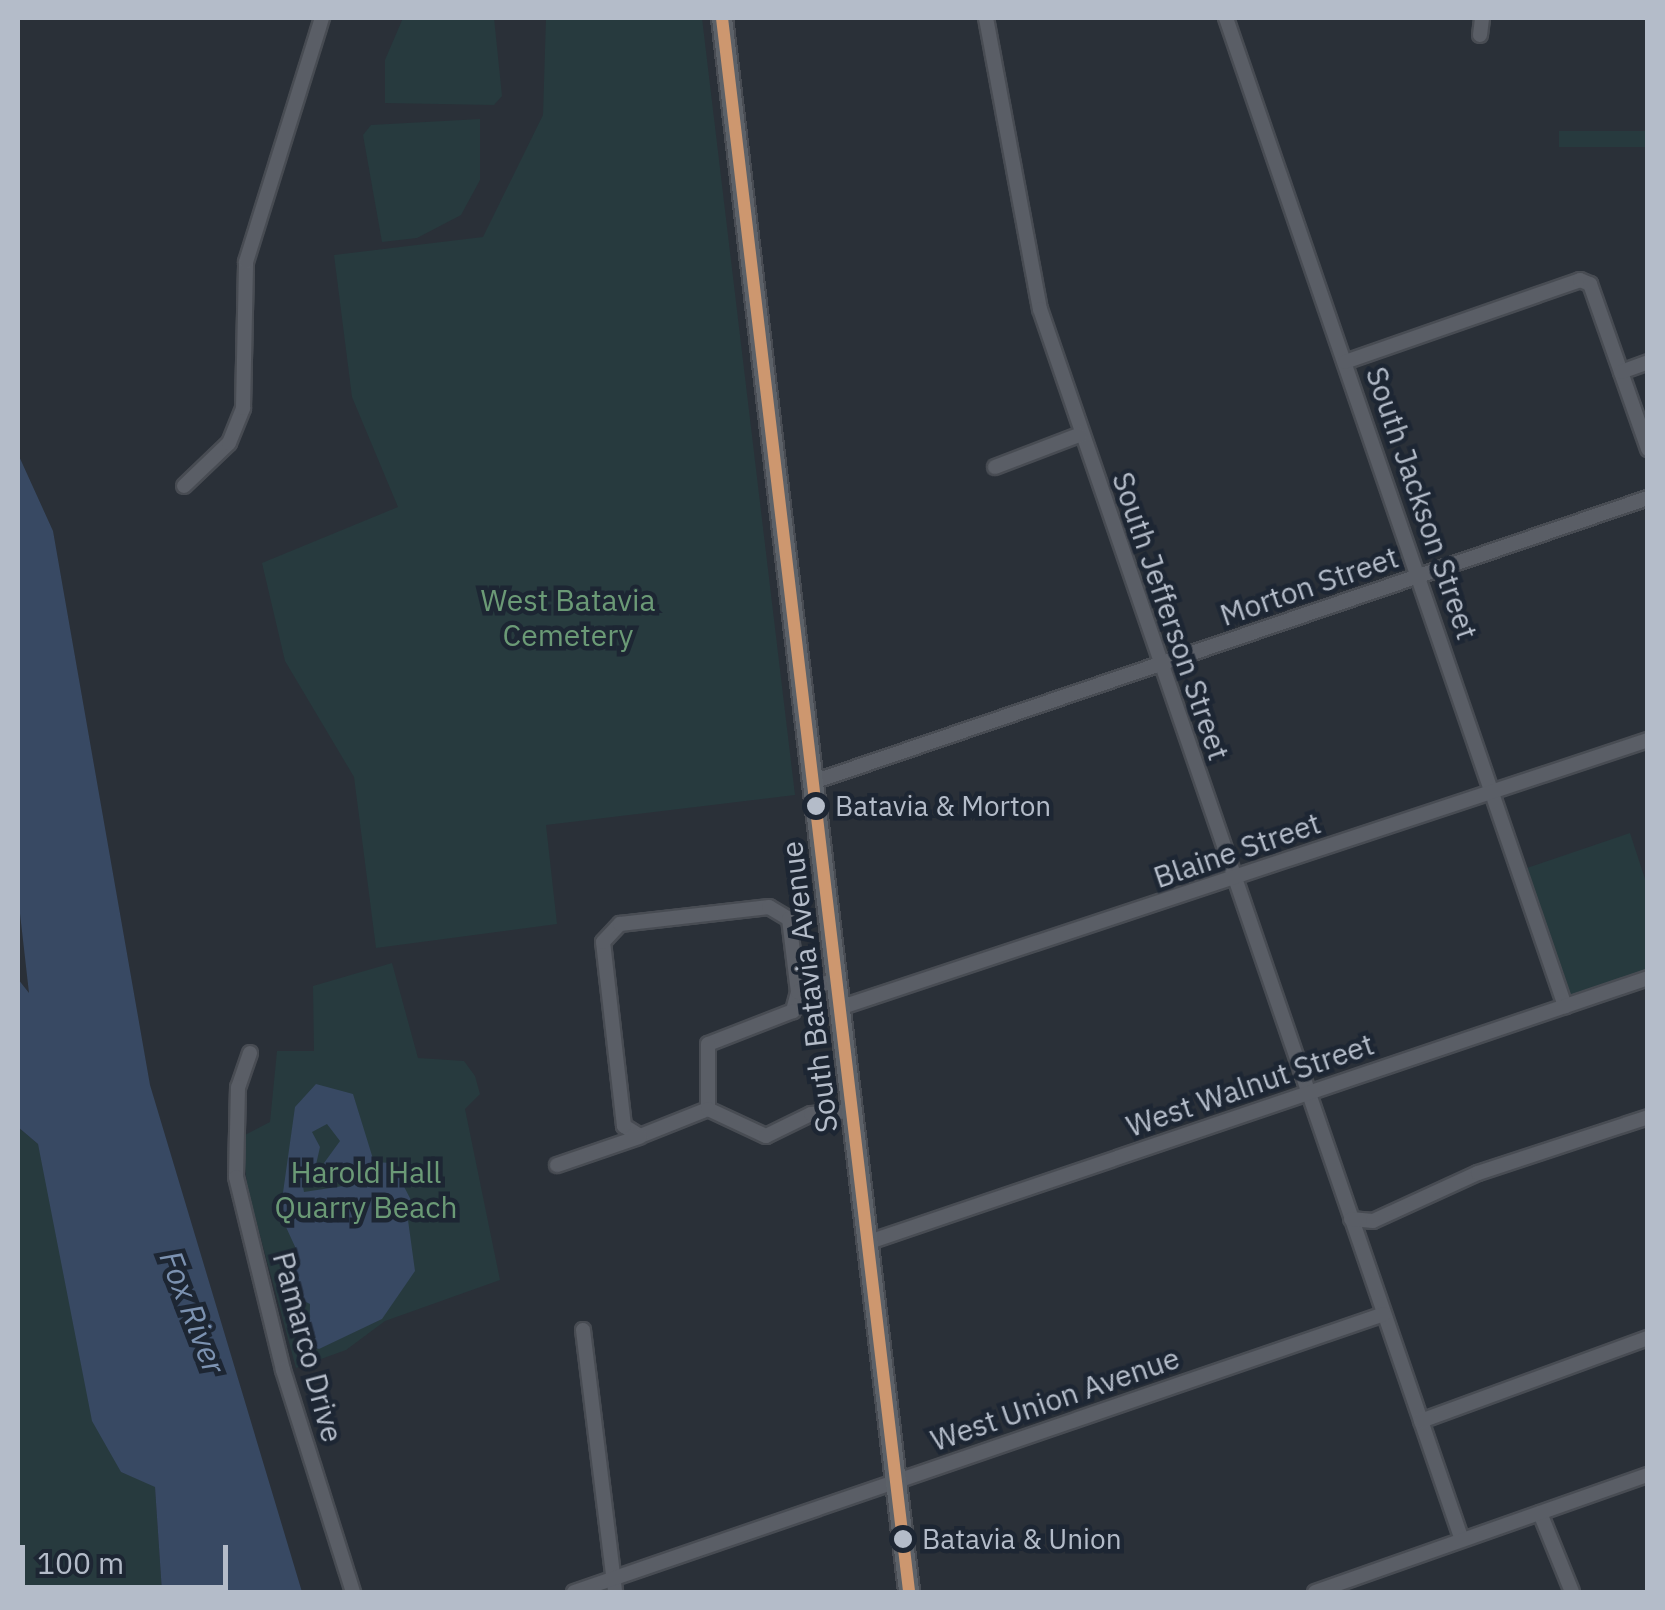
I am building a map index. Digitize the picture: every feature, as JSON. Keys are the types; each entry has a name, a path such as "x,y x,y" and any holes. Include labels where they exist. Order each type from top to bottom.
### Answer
{"main road":[{"name":"South Batavia Avenue","path":"722,18 816,781 909,1592"}],"street":[{"path":"184,486 230,443 243,408 246,262 322,18"},
{"name":"South Jefferson Street","path":"986,18 1040,309 1079,435 1462,1540"},
{"name":"South Jackson Street","path":"1226,18 1565,1006"},
{"path":"1480,35 1482,18"},
{"path":"1345,362 1580,280 1590,284 1648,449"},
{"path":"1620,372 1648,362"},
{"path":"995,467 1079,435"},
{"name":"Morton Street","path":"816,781 1648,498"},
{"name":"Blaine Street","path":"842,1007 1648,740"},
{"path":"640,1136 624,1126 621,1109 604,942 610,931 620,924 781,910 790,919 798,992 788,1013 708,1044 708,1109"},
{"name":"West Walnut Street","path":"869,1242 1648,978"},
{"path":"798,992 839,980"},
{"name":"Pamarco Drive","path":"250,1053 238,1088 236,1177 282,1370 353,1592"},
{"path":"556,1165 708,1109 766,1136 812,1114 854,1111"},
{"path":"1351,1219 1372,1220 1478,1173 1648,1116"},
{"name":"West Union Avenue","path":"574,1592 614,1585 896,1482 1384,1314"},
{"path":"583,1330 614,1585"},
{"path":"1421,1421 1648,1338"},
{"path":"1314,1592 1648,1476"},
{"path":"1540,1512 1572,1592"}],"green space":[{"path":"403,18 494,18 502,96 494,105 385,103 385,60"},
{"name":"West Batavia Cemetery","path":"546,18 702,18 795,795 546,825 557,924 376,948 354,777 285,661 262,563 398,507 352,397 334,255 483,237 543,115"},
{"path":"480,119 480,180 461,215 417,238 382,242 363,135 371,125"},
{"path":"1559,131 1647,131 1647,147 1559,147"},
{"path":"1630,833 1647,885 1647,974 1566,1002 1521,870"},
{"name":"Harold Hall Quarry Beach","path":"392,963 418,1058 464,1061 475,1076 480,1094 465,1109 500,1280 385,1321 346,1350 296,1368 248,1191 241,1137 270,1122 277,1051 314,1051 313,986"},
{"path":"18,1127 38,1144 121,1472 155,1486 162,1592 18,1592"}],"water":[{"name":"Fox River","path":"18,454 53,531 150,1085 302,1592 162,1592 155,1487 121,1472 92,1421 38,1144 18,1127 18,979 29,993 18,896"},
{"path":"316,1084 353,1094 374,1162 392,1163 416,1210 408,1220 415,1271 382,1319 319,1349 309,1345 310,1304 294,1296 297,1251 280,1214 295,1107","holes":["327,1124 340,1141 324,1163 343,1186 304,1192 302,1181 313,1178 320,1147 312,1132"]}],"transit line":[{"path":"722,18 909,1592"}],"place":[{"name":"Batavia & Morton","path":"816,806"},
{"name":"Batavia & Union","path":"903,1539"}]}
